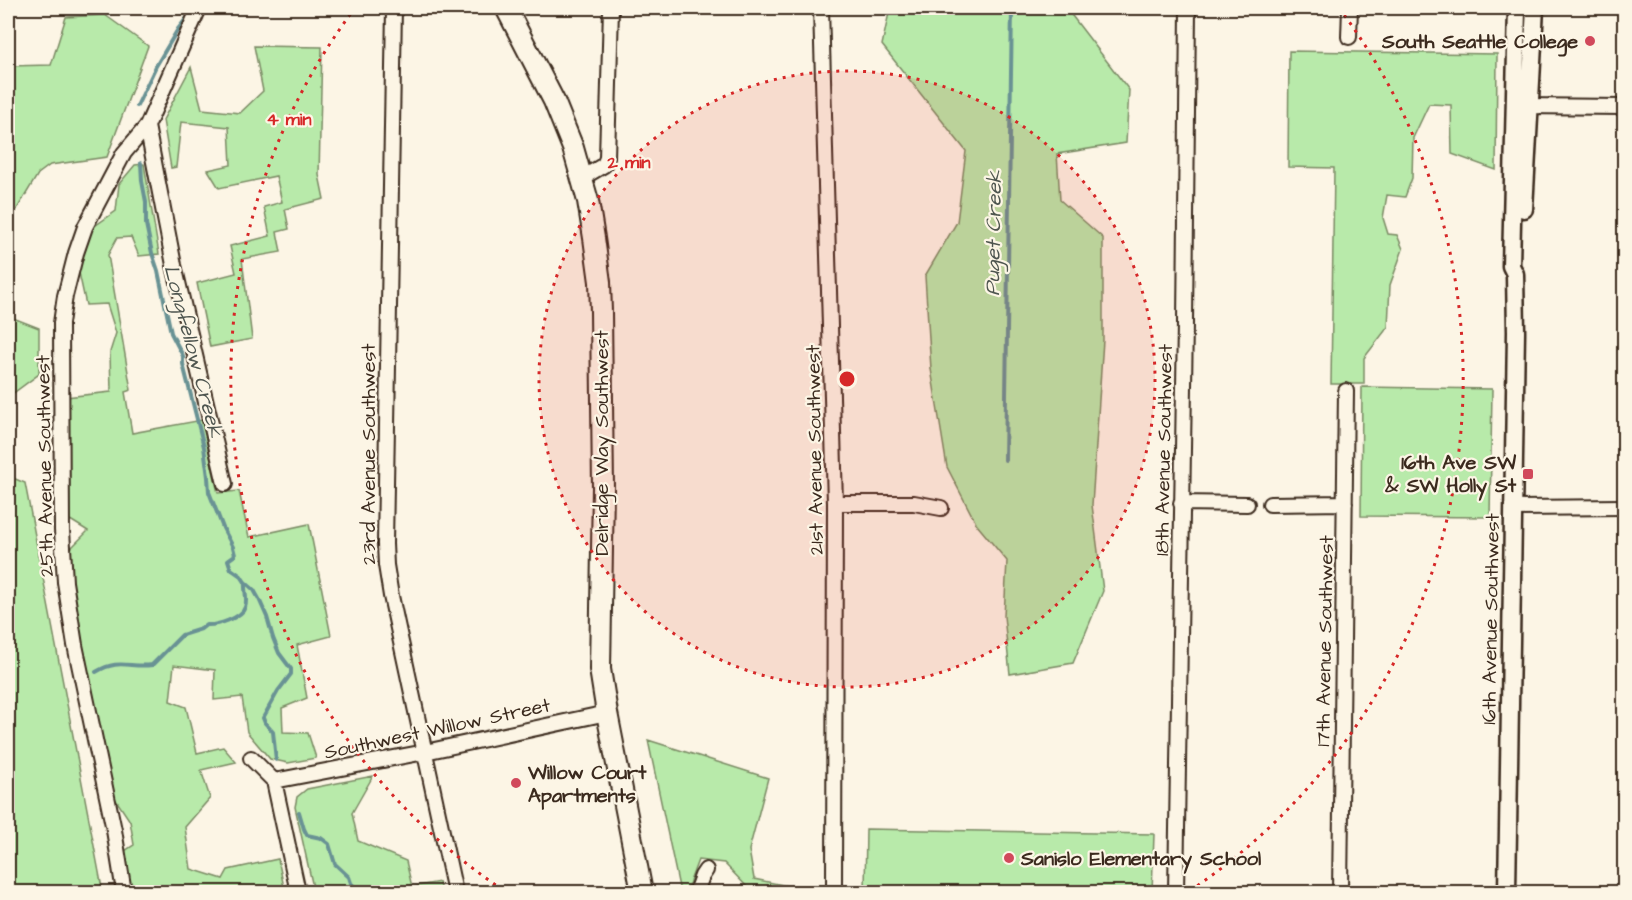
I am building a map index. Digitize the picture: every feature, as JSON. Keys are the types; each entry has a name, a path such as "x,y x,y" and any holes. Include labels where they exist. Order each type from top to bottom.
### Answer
{"main road":[{"name":"Delridge Way Southwest","path":"506,8 554,101 573,148 582,178 594,238 601,294 603,488 600,669 642,892"}],"street":[{"name":"25th Avenue Southwest","path":"124,892 114,830 75,645 65,582 62,530 61,322 64,296 85,227 124,153 147,126 199,8"},
{"name":"23rd Avenue Southwest","path":"394,8 386,565 455,892"},
{"path":"582,178 604,165 607,158 611,8"},
{"name":"21st Avenue Southwest","path":"821,8 836,503 834,892"},
{"name":"18th Avenue Southwest","path":"1176,892 1188,8"},
{"path":"1349,37 1350,8"},
{"name":"16th Avenue Southwest","path":"1507,892 1516,332 1515,274 1511,266 1522,106 1517,8"},
{"name":"16th Avenue Southwest","path":"1522,106 1534,44 1535,8"},
{"path":"1522,106 1624,107"},
{"path":"147,126 174,265 225,484"},
{"name":"17th Avenue Southwest","path":"1340,892 1346,391"},
{"path":"836,503 914,503 941,508"},
{"path":"1181,503 1247,504"},
{"path":"1270,504 1345,503"},
{"path":"1513,508 1624,507"},
{"name":"Southwest Willow Street","path":"274,781 607,713"},
{"path":"251,758 274,781 298,892"},
{"path":"696,892 706,870"}],"green space":[{"path":"890,8 1066,8 1129,90 1126,143 1057,154 1060,200 1103,238 1103,340 1092,505 1103,591 1073,663 1010,674 1004,616 1007,561 977,525 947,467 931,369 925,276 957,222 966,151 882,45"},
{"path":"105,15 148,46 107,157 50,165 38,174 8,224 8,66 51,65 66,17"},
{"path":"254,46 322,47 319,175 324,199 285,209 289,229 277,232 281,252 242,259 252,339 210,347 197,283 236,273 230,246 270,236 264,207 282,202 276,176 219,188 208,170 231,165 229,127 181,122 176,167 171,168 163,120 191,67 202,109 240,113 263,91"},
{"path":"1289,51 1497,54 1496,170 1452,154 1451,105 1429,104 1413,138 1412,178 1405,197 1387,195 1383,218 1388,234 1397,235 1403,249 1390,285 1388,327 1364,358 1364,384 1331,384 1334,168 1288,167"},
{"path":"144,164 159,254 139,256 131,237 117,238 108,255 131,390 125,392 132,433 202,420 218,493 239,491 249,537 309,524 331,636 297,645 307,698 282,708 283,732 308,733 316,758 288,763 270,759 247,732 242,697 214,700 215,670 174,665 170,701 186,707 197,753 223,747 236,762 201,770 210,798 185,827 191,869 223,879 228,870 278,859 285,892 127,892 120,854 134,845 130,821 112,794 80,644 66,553 88,531 67,518 66,397 111,392 110,352 116,333 107,304 86,305 78,268 89,230 116,211 119,184 135,165"},
{"path":"8,316 39,328 39,374 8,397"},
{"path":"1362,387 1492,389 1490,517 1361,516"},
{"path":"8,476 25,483 102,888 55,892 8,892"},
{"path":"648,740 768,778 749,850 754,879 802,889 805,892 752,892 724,863 698,860 686,892 680,892"},
{"path":"373,776 352,813 358,841 406,861 412,887 439,882 441,892 314,892 295,807 297,797 307,789"},
{"name":"Sanislo Elementary School","path":"866,829 1154,834 1152,892 865,892"}],"waterway":[{"name":"Puget Creek","path":"1005,460 1012,8"},
{"name":"Longfellow Creek","path":"137,106 156,66 178,29 190,14"},
{"name":"Longfellow Creek","path":"141,163 146,224 152,253 171,333 183,356 204,447 209,492 235,555 228,560 231,569 254,590 267,617 279,653 291,669 291,674 278,691 263,718 273,732 276,760"},
{"path":"96,672 118,664 152,665 182,635 206,625 222,623 239,615 245,607 245,582"},
{"name":"Longfellow Creek","path":"299,812 307,835 321,838 329,844 335,864 349,877 359,892"}],"place":[{"name":"South Seattle College","path":"1590,41"},
{"name":"16th Ave SW & SW Holly St","path":"1528,474"},
{"name":"Willow Court Apartments","path":"516,783"},
{"name":"Sanislo Elementary School","path":"1009,858"}]}
